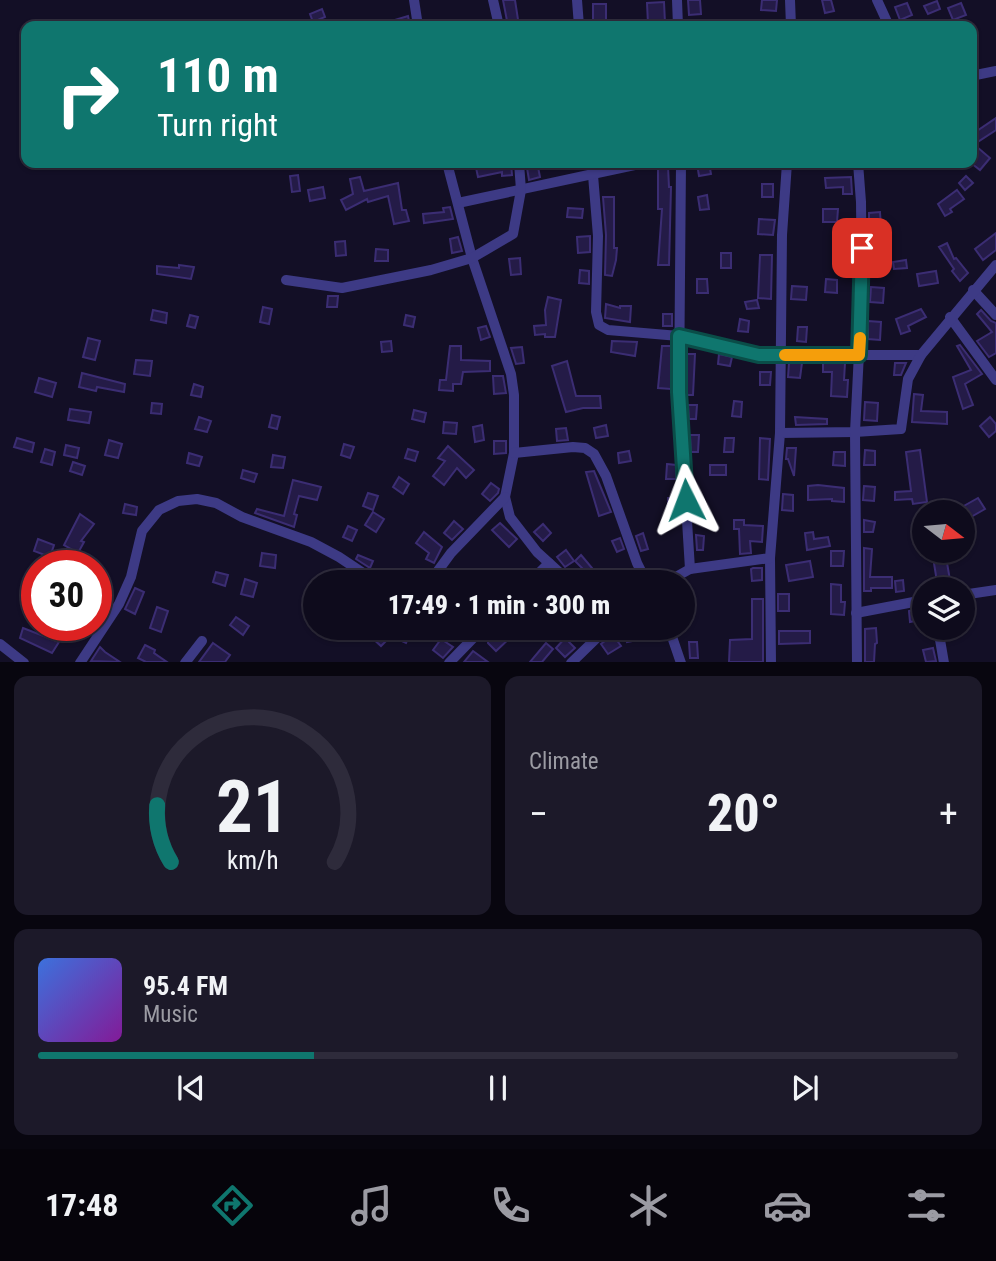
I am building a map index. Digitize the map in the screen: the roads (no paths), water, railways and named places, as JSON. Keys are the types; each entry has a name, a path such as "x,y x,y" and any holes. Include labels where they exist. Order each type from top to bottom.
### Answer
{"street":[{"path":"414,0 417,21"},
{"path":"493,0 498,21"},
{"path":"577,0 579,21"},
{"path":"677,0 678,21"},
{"path":"790,0 791,21"},
{"path":"877,0 887,21"},
{"path":"977,75 996,71"},
{"path":"448,168 472,257 511,374 514,395 514,453 505,498 510,517 537,552 557,570"},
{"path":"286,279 342,288 431,270 472,257 513,234 521,190 520,168"},
{"path":"458,203 521,190 593,168 598,236 596,312 599,325 608,330 679,336 759,355 921,355"},
{"path":"681,168 679,392 690,569 770,558"},
{"path":"771,662 770,558 780,433 782,235 787,168"},
{"path":"857,662 855,432 862,280 858,168"},
{"path":"780,433 901,429 908,379 921,355 996,265"},
{"path":"973,290 996,315"},
{"path":"950,317 996,380"},
{"path":"514,453 573,447 594,454 606,476 641,570"},
{"path":"439,570 451,553 505,498"},
{"path":"81,662 119,604 131,577 142,531 159,510 178,501 197,499 216,503 242,517 312,542 358,570"},
{"path":"542,570 549,563"},
{"path":"975,593 996,590"},
{"path":"856,613 912,602"},
{"path":"450,662 471,640"},
{"path":"572,662 595,640"},
{"path":"672,640 681,662"},
{"path":"940,640 944,662"},
{"path":"187,662 202,641"},
{"path":"0,644 23,662"}]}
